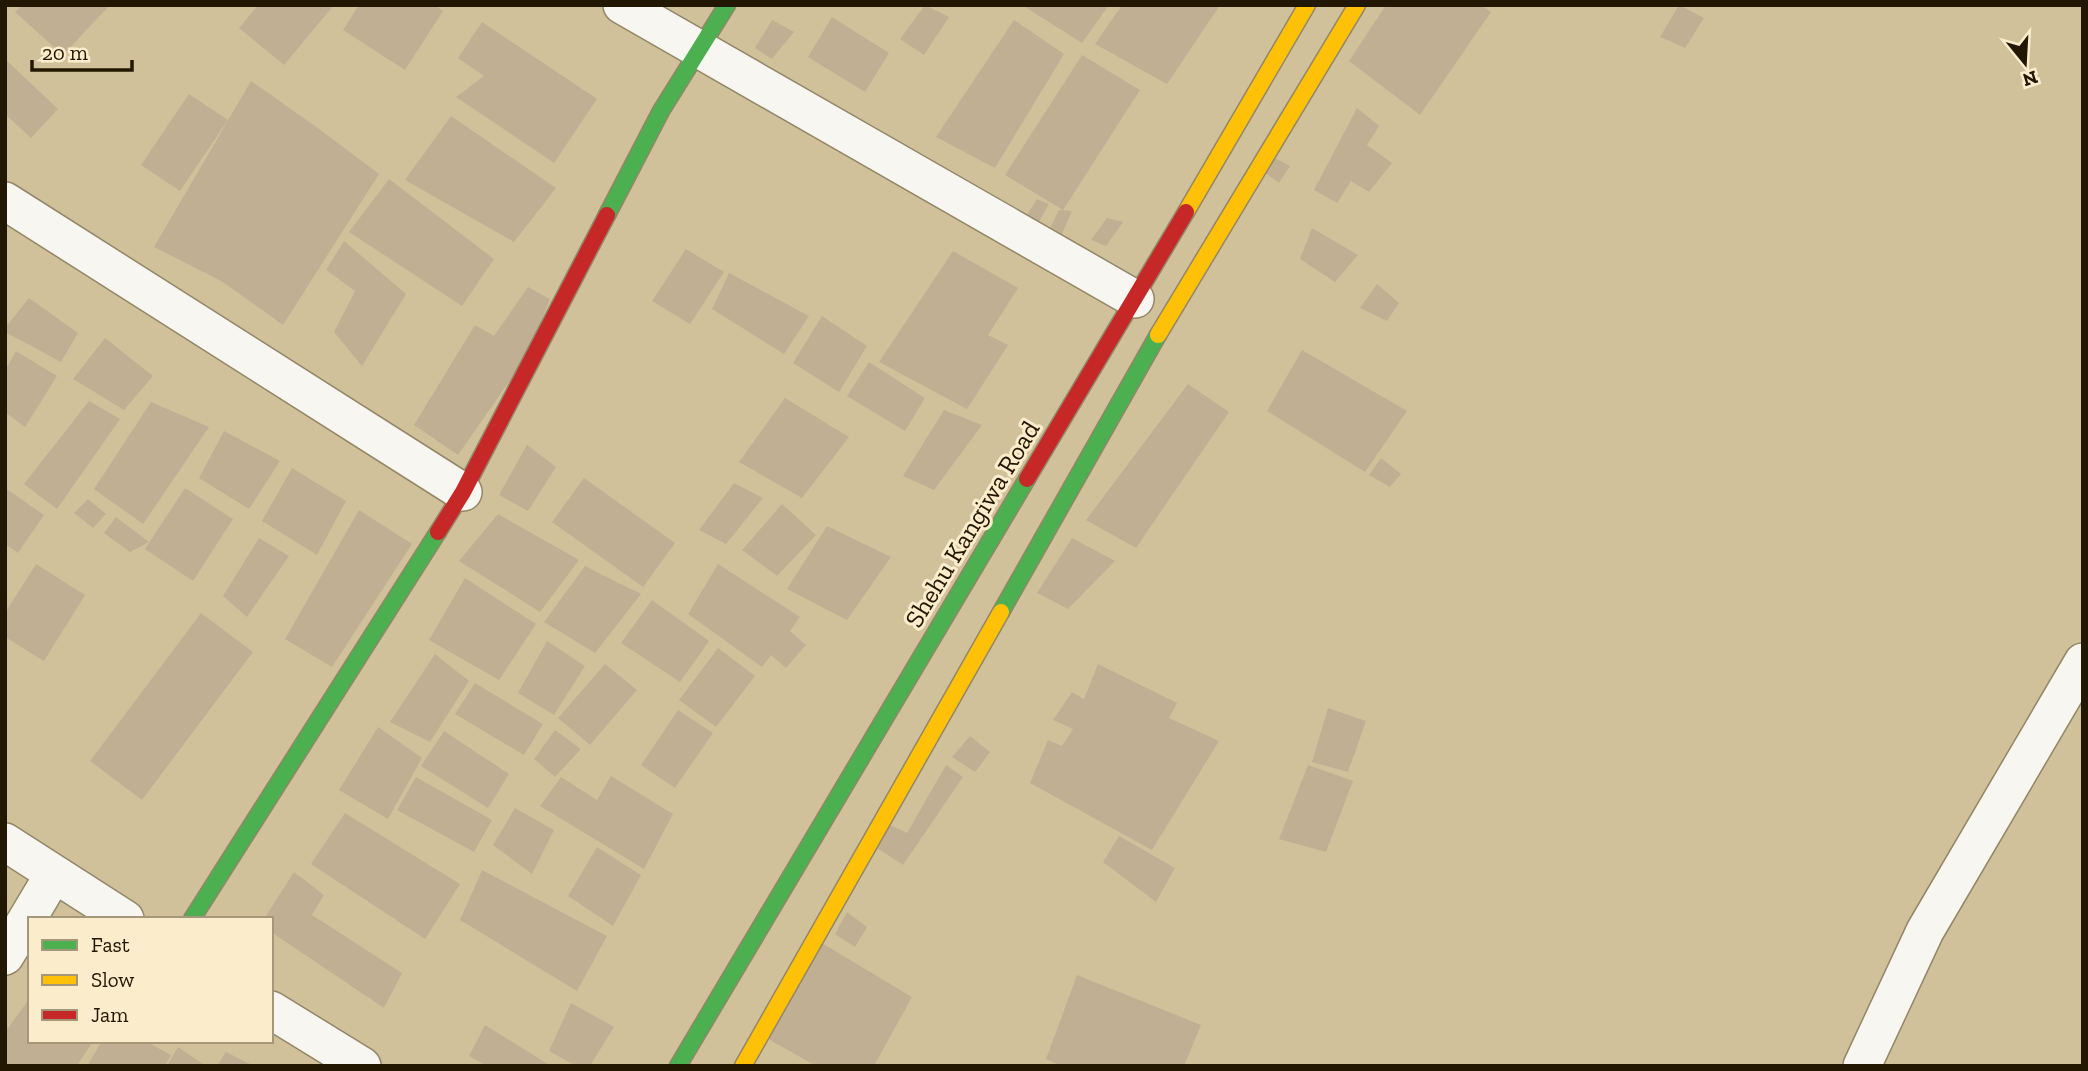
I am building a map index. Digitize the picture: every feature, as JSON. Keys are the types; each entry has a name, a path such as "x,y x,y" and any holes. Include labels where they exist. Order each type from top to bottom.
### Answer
{"main road":[{"path":"193,917 463,492 661,111 727,5"},
{"name":"Shehu Kangiwa Road","path":"678,1066 1307,5"},
{"path":"743,1066 1166,321 1357,5"}],"street":[{"path":"622,5 1135,299"},
{"path":"5,201 463,492"},
{"path":"1862,1066 1925,931 2083,662"},
{"path":"5,842 122,917"},
{"path":"28,917 54,874"},
{"path":"5,956 28,918"},
{"path":"273,1011 362,1066"}],"building":[{"path":"22,5 110,5 63,55 15,12"},
{"path":"258,5 334,5 284,65 239,28"},
{"path":"359,5 435,5 443,11 405,70 343,30"},
{"path":"925,5 949,17 924,55 900,39"},
{"path":"1022,5 1109,5 1082,43"},
{"path":"1122,5 1220,5 1167,84 1095,44"},
{"path":"1386,5 1481,5 1491,12 1420,115 1349,61"},
{"path":"1679,5 1704,18 1685,48 1660,37"},
{"path":"832,17 889,53 865,92 808,57"},
{"path":"772,20 794,32 772,59 755,48"},
{"path":"1014,20 1064,54 995,168 936,137"},
{"path":"482,22 597,99 554,163 456,97 484,76 458,58"},
{"path":"1082,55 1140,90 1063,210 1005,175"},
{"path":"5,59 58,109 31,138 5,114"},
{"path":"251,81 379,174 283,325 223,282 154,247"},
{"path":"189,94 228,120 180,191 141,165"},
{"path":"1357,108 1379,126 1367,145 1392,163 1369,192 1351,181 1337,203 1314,190"},
{"path":"451,116 556,188 514,242 405,180"},
{"path":"1273,157 1290,166 1279,183 1263,171"},
{"path":"389,179 494,259 462,306 349,232"},
{"path":"1037,199 1049,204 1036,227 1025,218"},
{"path":"1059,210 1072,211 1062,234 1050,228"},
{"path":"1107,218 1123,222 1106,246 1091,240"},
{"path":"1312,228 1358,255 1335,282 1300,259"},
{"path":"344,241 406,294 362,366 334,332 355,291 326,270"},
{"path":"686,249 724,272 690,324 652,301"},
{"path":"953,251 1018,288 988,335 1008,345 967,409 879,362"},
{"path":"729,273 809,316 784,354 712,309"},
{"path":"1377,284 1399,303 1387,321 1360,308"},
{"path":"528,287 550,299 527,356 458,455 414,425 475,325 494,336"},
{"path":"29,298 78,333 61,362 5,332 5,328"},
{"path":"822,316 867,346 839,392 793,363"},
{"path":"105,338 153,376 124,410 73,379"},
{"path":"1302,350 1407,411 1365,472 1267,411"},
{"path":"16,351 57,376 25,427 5,412 5,371"},
{"path":"869,362 925,398 905,431 847,396"},
{"path":"1188,384 1229,412 1136,548 1086,520"},
{"path":"785,398 849,437 802,498 739,462"},
{"path":"89,401 120,419 57,509 24,484"},
{"path":"151,402 209,427 143,524 94,489"},
{"path":"944,410 982,425 934,490 903,476"},
{"path":"224,431 280,461 249,509 199,478"},
{"path":"527,445 556,467 528,511 499,495"},
{"path":"1381,458 1401,474 1390,487 1369,475"},
{"path":"292,468 346,501 317,555 262,521"},
{"path":"584,478 675,543 643,587 552,522"},
{"path":"734,483 763,498 726,544 699,530"},
{"path":"5,488 44,515 18,553 5,544"},
{"path":"185,488 233,519 193,581 145,549"},
{"path":"88,499 106,514 93,528 74,513"},
{"path":"782,504 816,535 777,576 742,550"},
{"path":"359,510 412,544 332,667 285,639"},
{"path":"498,514 579,560 540,612 459,561"},
{"path":"116,517 149,542 130,552 104,533"},
{"path":"827,526 891,557 847,620 787,589"},
{"path":"259,538 289,556 247,617 223,596"},
{"path":"1072,538 1115,561 1068,609 1037,593"},
{"path":"36,564 85,595 44,661 5,637 5,613"},
{"path":"718,564 800,617 790,631 806,645 786,668 771,655 762,667 688,614"},
{"path":"585,566 641,594 595,653 544,622"},
{"path":"465,578 536,624 499,680 429,640"},
{"path":"652,600 709,641 680,682 621,643"},
{"path":"201,613 253,652 142,800 90,761"},
{"path":"547,641 585,666 554,715 518,693"},
{"path":"718,648 755,676 716,727 679,700"},
{"path":"435,654 469,681 430,742 390,722"},
{"path":"605,664 637,690 590,745 558,718"},
{"path":"1098,664 1177,703 1169,718 1219,741 1152,850 1030,783 1048,740 1062,746 1073,729 1053,720 1072,692 1084,699"},
{"path":"475,683 543,724 524,755 455,714"},
{"path":"1328,708 1366,721 1348,772 1312,762"},
{"path":"678,710 713,733 675,788 641,765"},
{"path":"378,727 422,758 388,819 339,790"},
{"path":"555,730 581,749 555,777 534,759"},
{"path":"444,731 509,774 488,808 421,766"},
{"path":"970,736 990,752 975,772 952,757"},
{"path":"946,765 963,777 903,865 871,844 888,824 907,833"},
{"path":"1308,765 1353,781 1326,852 1279,839"},
{"path":"611,776 673,814 644,869 540,806 561,777 597,800"},
{"path":"416,777 492,820 474,852 397,810"},
{"path":"515,808 554,830 532,874 493,845"},
{"path":"345,813 460,884 425,939 311,864"},
{"path":"1119,836 1175,868 1156,902 1103,862"},
{"path":"597,847 641,875 613,926 568,896"},
{"path":"482,870 607,936 577,991 460,920"},
{"path":"294,872 324,895 312,915 402,973 384,1008 273,933 273,917 265,917"},
{"path":"847,912 867,927 855,947 835,934"},
{"path":"820,942 912,997 874,1066 816,1066 763,1036"},
{"path":"1077,975 1201,1025 1184,1066 1062,1066 1046,1059"},
{"path":"28,1001 28,1043 92,1043 77,1066 5,1066 5,1032"},
{"path":"571,1003 614,1027 590,1066 576,1066 549,1051"},
{"path":"485,1025 551,1066 487,1066 469,1056"},
{"path":"101,1043 149,1043 171,1055 165,1066 87,1066"},
{"path":"178,1047 203,1064 202,1066 167,1066"},
{"path":"226,1052 254,1066 217,1066"}],"traffic: fast":[{"path":"607,215 661,111 727,5"},
{"path":"1001,612 1158,335"},
{"path":"678,1066 1027,479"},
{"path":"193,917 438,532"}],"traffic: slow":[{"path":"1186,212 1307,5"},
{"path":"1158,335 1357,5"},
{"path":"743,1066 1001,612"}],"traffic: jam":[{"path":"1027,479 1186,212"},
{"path":"438,532 463,492 607,215"}]}
